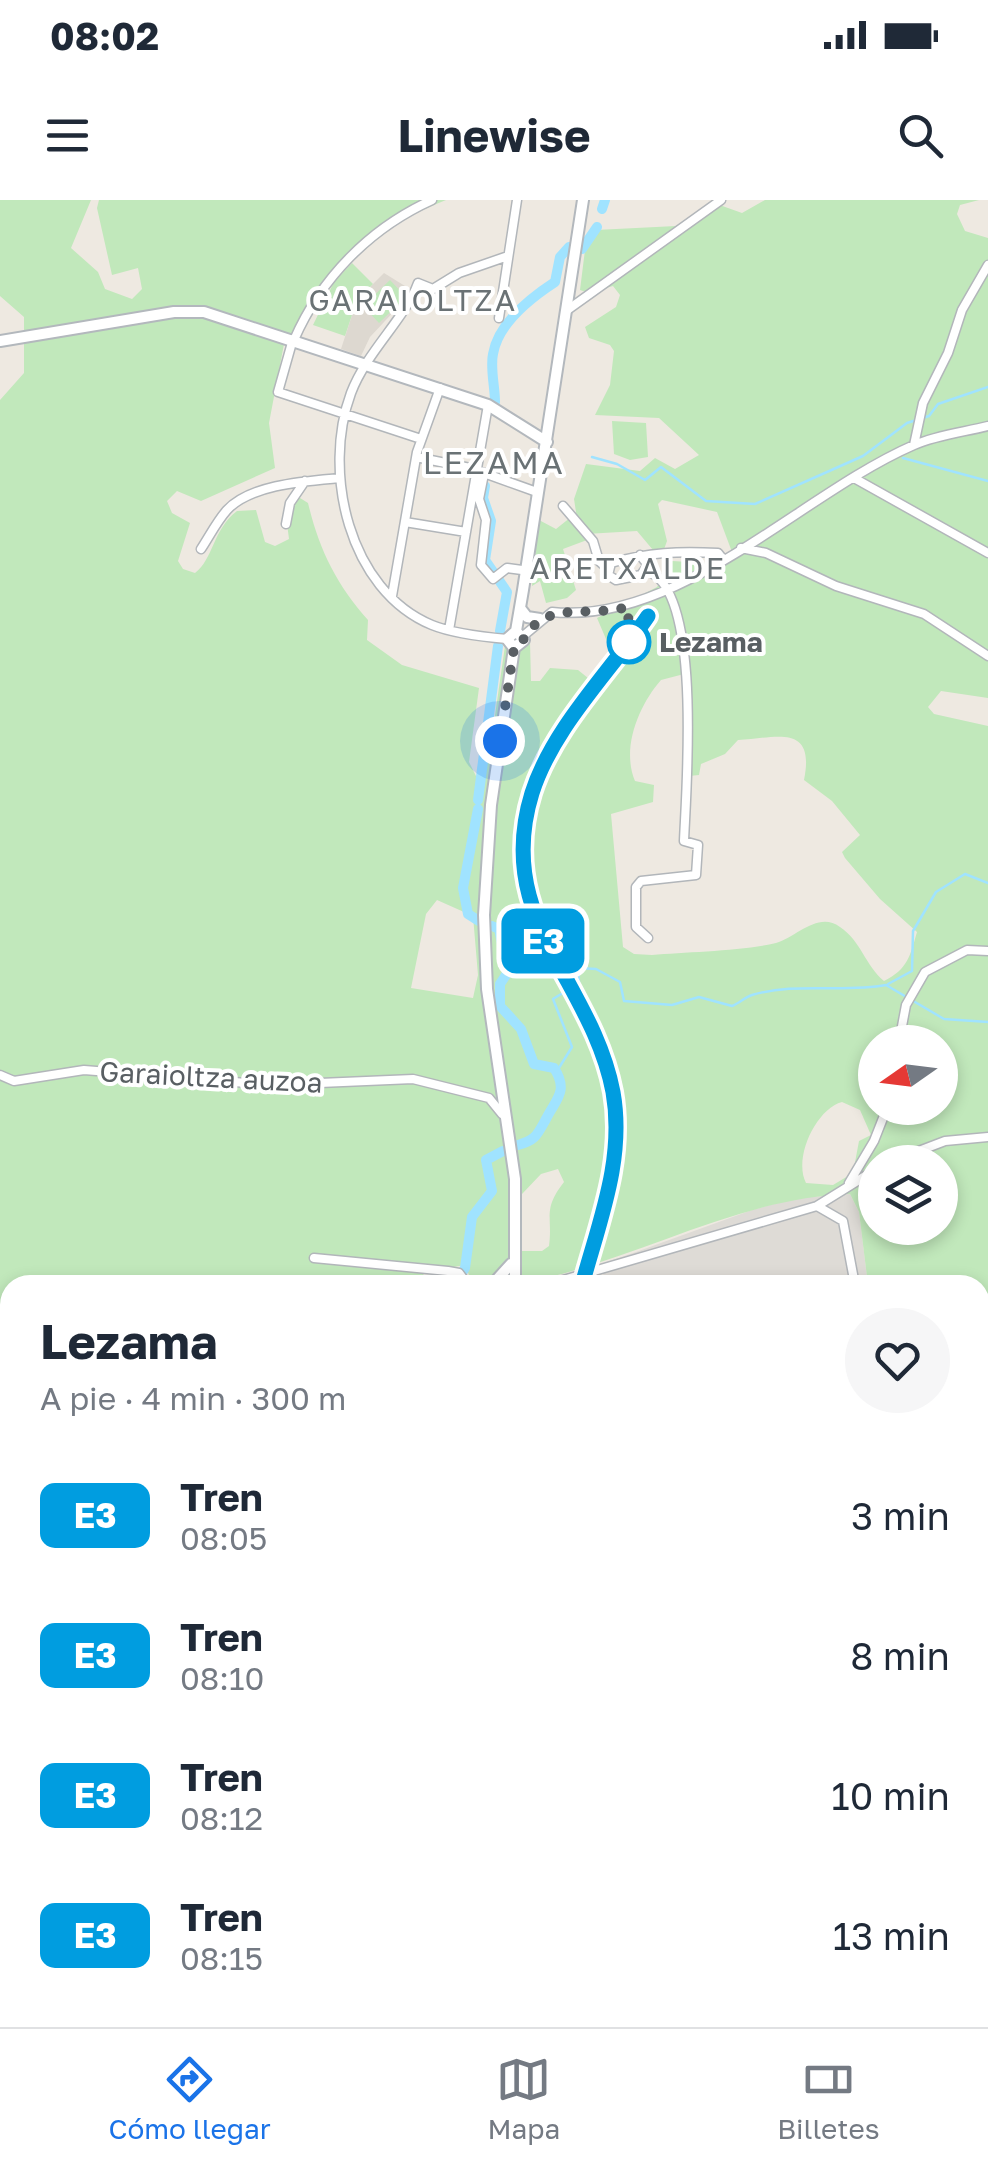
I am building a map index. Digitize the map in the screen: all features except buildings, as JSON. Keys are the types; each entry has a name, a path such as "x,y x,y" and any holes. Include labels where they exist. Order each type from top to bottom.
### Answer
{"street":[{"path":"420,439 276,390 294,340 317,297 351,256 386,226 432,200"},
{"path":"499,318 517,200"},
{"path":"514,1275 516,1200 509,1130 491,1096 498,1066 486,972 484,902 491,805 582,200"},
{"path":"566,311 721,200"},
{"path":"508,256 459,274 433,289 418,283 365,363 345,414 340,478 356,541 392,596 415,616 449,630 515,639 552,612 610,612 667,590 914,445 988,426"},
{"path":"914,445 919,418 962,310 988,266"},
{"path":"0,342 194,310 488,404 547,442"},
{"path":"392,596 420,439 440,388"},
{"path":"488,404 480,473 479,500 486,520 480,562 494,578 502,571 522,570"},
{"path":"420,458 534,492"},
{"path":"449,630 480,473"},
{"path":"201,550 233,505 305,481 340,478"},
{"path":"854,478 888,502 942,524 988,553"},
{"path":"286,524 290,503 305,481"},
{"path":"563,506 593,541 599,562 616,580 646,571"},
{"path":"404,522 466,532"},
{"path":"741,548 766,552 836,586 924,614 988,656"},
{"path":"607,568 612,562 673,550 718,553 722,558"},
{"path":"640,555 646,571 667,590 681,618 684,841 698,844 699,851 696,876 641,881 636,887 636,928 648,938"},
{"path":"383,586 394,582"},
{"path":"520,608 526,617 540,619"},
{"path":"902,1025 906,1004 925,972 968,950 988,951"},
{"name":"Garaioltza auzoa","path":"0,1075 14,1081 84,1070 273,1085 413,1079 491,1096"},
{"path":"849,1183 880,1125"},
{"path":"935,1145 988,1137"},
{"path":"590,1275 818,1206 858,1178"},
{"path":"818,1206 836,1213 842,1221 853,1275"},
{"path":"501,1275 513,1254"},
{"path":"314,1258 435,1275"}],"shaded area":[{"path":"384,273 413,291 370,337 361,356 341,349 357,300"},
{"path":"850,1194 858,1210 858,1245 863,1245 867,1275 603,1275 607,1262 795,1198"}],"green space":[{"path":"0,200 91,200 71,248 98,272 105,289 132,299 142,289 138,268 112,275 97,208 99,200 446,200 390,226 352,253 334,274 303,330 284,344 269,423 275,468 201,501 177,491 167,501 172,513 190,523 178,561 183,569 195,573 223,526 237,511 256,510 265,542 275,546 289,539 286,516 292,493 308,503 330,565 368,620 367,640 402,665 479,688 469,762 477,778 489,757 506,639 530,642 531,681 540,681 550,668 578,670 588,678 612,653 597,618 657,587 672,561 724,564 732,552 717,512 662,500 658,504 667,541 663,552 653,550 637,531 586,534 587,540 563,549 576,590 567,598 546,603 540,581 532,586 539,520 556,529 571,517 578,525 574,499 586,464 640,471 655,458 675,469 699,455 659,418 595,415 610,385 614,351 610,345 589,338 585,327 616,307 620,295 613,286 589,293 580,290 585,250 596,230 676,226 714,203 742,213 765,200 979,200 960,205 957,214 965,231 988,238 988,698 941,691 928,707 934,714 988,726 988,1275 867,1275 863,1245 958,1245 958,1145 858,1145 871,1135 867,1125 958,1125 958,1025 858,1025 858,1109 842,1102 832,1106 809,1136 802,1161 806,1183 833,1185 853,1173 858,1146 858,1210 850,1194 768,1206 556,1275 517,1275 507,1268 498,1275 469,1275 465,1265 423,1275 0,1275 0,400 24,373 24,317 0,296","holes":["684,674 689,776 699,775 701,764 725,754 738,740 777,737 798,741 806,761 804,780 832,801 860,835 842,852 845,858 880,899 917,932 903,967 884,981 847,933 824,922 776,943 748,948 652,955 634,954 623,947 611,814 653,802 654,785 635,781 631,768 634,728 661,680","437,900 473,916 478,975 473,998 411,988 426,914","558,1169 564,1182 551,1207 549,1246 542,1251 520,1251 522,1194 541,1174"]},
{"path":"352,263 373,284 357,300 345,336 313,325 334,282"},
{"path":"390,280 406,297 379,323 363,306"},
{"path":"612,421 646,423 648,457 630,460 614,454"}],"waterway":[{"path":"602,209 605,200"},
{"path":"582,249 597,227"},
{"path":"495,402 492,365 496,343 517,312 555,282 560,257 569,247"},
{"path":"592,457 617,464 645,480 661,467 706,501 755,504 863,456 907,423 929,416 938,404 988,387"},
{"path":"903,458 988,481"},
{"path":"485,486 483,498 491,521 485,560 507,592 500,631"},
{"path":"478,800 498,646"},
{"path":"478,809 463,888 468,914 479,921"},
{"path":"888,984 912,971 913,931 936,892 965,874 988,883"},
{"path":"492,926 499,929 508,972 500,984 500,1006 521,1029 534,1064 554,1068 561,1089 538,1133 518,1145"},
{"path":"557,1071 572,1047 553,999 579,983 578,968 596,969 620,982 624,1001 672,1005 699,997 732,1006 768,991 886,985 944,1019 988,1022"},
{"path":"460,1275 465,1268 472,1217 492,1191 486,1160 503,1151"}],"railway":[{"path":"643,622 648,616"},
{"path":"585,1275 612,1170 614,1098 598,1041 530,907 523,864 526,823 556,748 632,638"}],"train":[{"name":"E3","path":"585,1275 614,1166 614,1095 592,1030 532,914 524,871 524,836 532,794 552,750 648,616"}],"place":[{"name":"Lezama","path":"629,642"}],"district":[{"name":"GARAIOLTZA","path":"413,301"},
{"name":"LEZAMA","path":"494,463"},
{"name":"ARETXALDE","path":"628,569"}],"route":[{"path":"500,741 514,648 523,644 523,636 542,616 552,612 610,612 628,607 629,642"}]}
